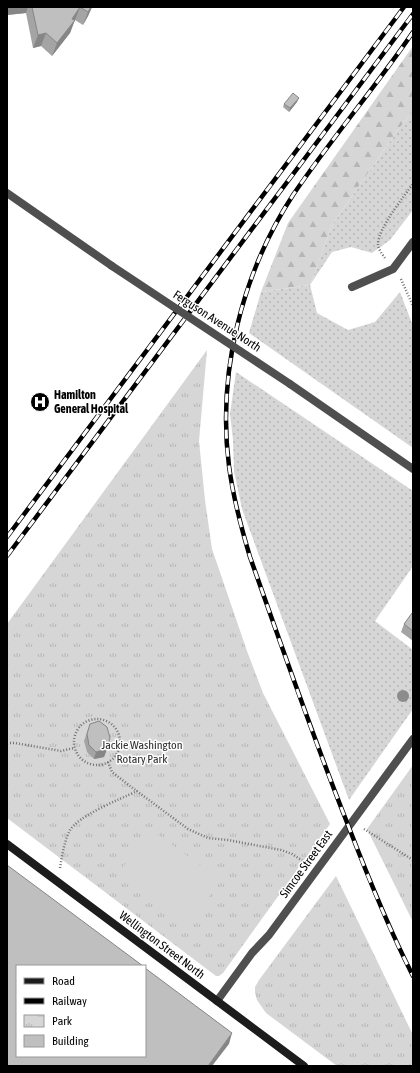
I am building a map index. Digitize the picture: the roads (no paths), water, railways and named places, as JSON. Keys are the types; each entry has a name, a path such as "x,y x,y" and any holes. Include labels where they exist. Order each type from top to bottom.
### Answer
{"main road":[{"name":"Wellington Street North","path":"7,844 304,1066"}],"street":[{"name":"Ferguson Avenue North","path":"7,193 112,266 290,384 413,469"},
{"path":"352,287 393,269 413,242"},
{"name":"Simcoe Street East","path":"217,1001 252,953 269,935 413,739"}],"railway":[{"path":"7,537 404,7"},
{"path":"7,556 413,14"},
{"path":"413,32 293,195 275,225 260,257 247,291 237,325 227,395 226,431 229,466 233,489 240,523 250,557 298,692 363,864 395,939 413,976"}],"place":[{"name":"Hamilton General Hospital","path":"40,402"}],"park label":[{"name":"Jackie Washington Rotary Park","path":"142,752"}]}
